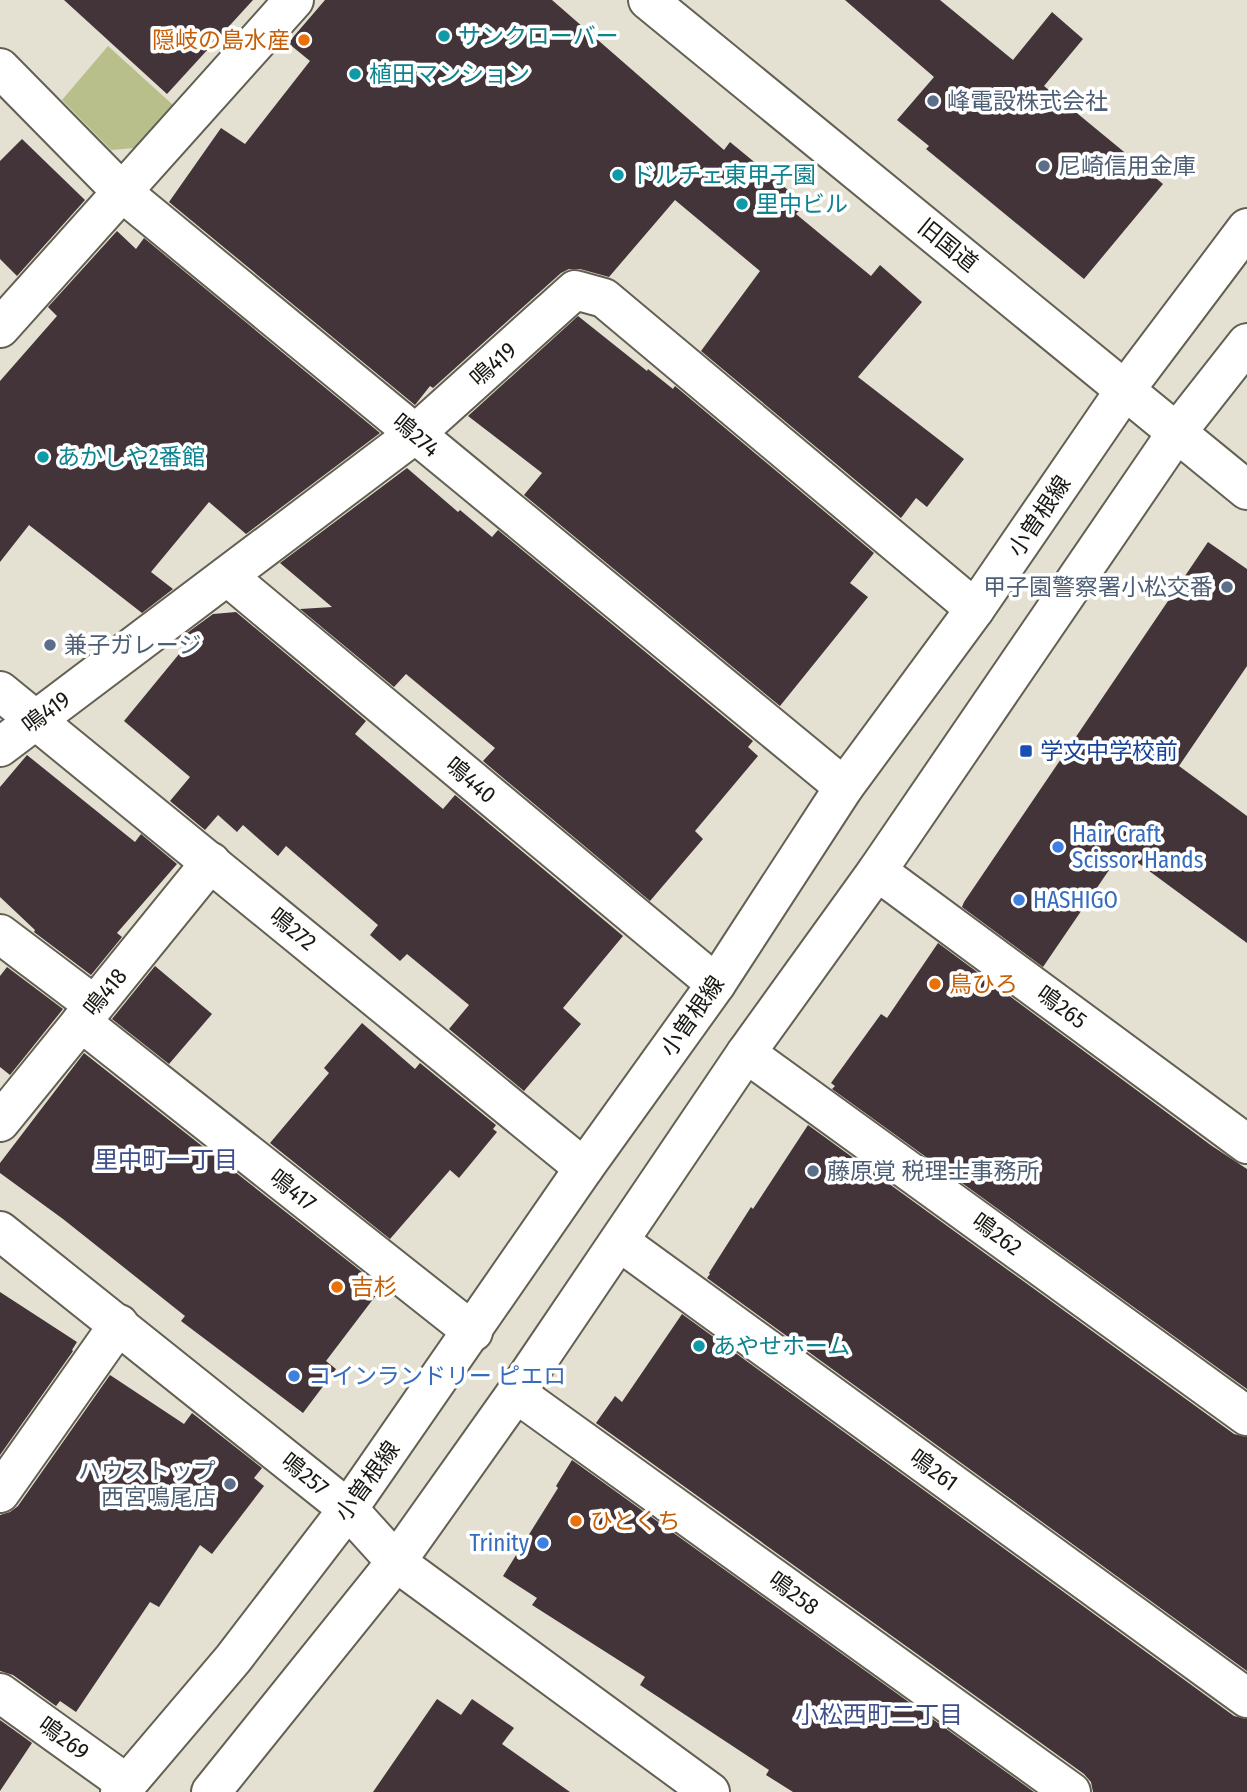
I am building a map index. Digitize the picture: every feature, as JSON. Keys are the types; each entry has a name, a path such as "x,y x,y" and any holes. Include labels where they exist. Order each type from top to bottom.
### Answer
{"street":[{"path":"0,328 294,0"},
{"name":"旧国道","path":"648,0 1247,490"},
{"name":"鳴274","path":"0,68 122,192 844,788"},
{"name":"小曽根線","path":"124,1788 233,1658 348,1509 584,1168 716,984 844,788 975,609 1125,390 1247,228"},
{"name":"鳴419","path":"0,747 415,434 575,290 604,298 975,609"},
{"path":"211,1792 396,1562 621,1242 747,1053 877,871 1177,432 1247,343"},
{"name":"鳴440","path":"227,576 716,984"},
{"name":"鳴272","path":"0,691 584,1168"},
{"name":"鳴418","path":"0,1122 211,862"},
{"name":"鳴265","path":"877,871 1247,1143"},
{"name":"鳴417","path":"0,934 88,1014 473,1332"},
{"name":"鳴262","path":"747,1053 1247,1416"},
{"name":"鳴257","path":"0,1231 348,1509 396,1562 710,1792"},
{"name":"鳴261","path":"621,1242 1247,1698"},
{"path":"0,1493 119,1324"},
{"name":"鳴258","path":"516,1393 1071,1792"},
{"name":"鳴269","path":"0,1693 124,1788"}],"green space":[{"path":"108,46 173,105 134,148 111,150 62,100"}],"building":[{"path":"64,0 253,0 167,94"},
{"path":"325,0 552,0 724,150 730,142 805,204 796,214 871,276 880,265 922,302 858,377 964,459 927,507 916,498 901,518 701,351 760,271 675,200 609,277 580,269 569,269 561,273 433,388 430,386 415,405 169,202 221,128 245,144 310,61 288,43"},
{"name":"尼崎信用金庫","path":"845,0 940,0 1013,60 1052,12 1083,39 1044,86 1163,184 1084,279 926,149 929,146 897,120 934,77"},
{"path":"22,139 85,200 17,276 0,259 0,161"},
{"path":"117,231 136,249 144,238 380,433 246,534 209,502 151,572 173,589 142,613 29,525 0,562 0,381 57,316 48,307"},
{"path":"578,316 647,371 648,369 673,389 675,386 874,553 850,583 868,597 780,706 524,495 542,473 468,416"},
{"path":"407,468 492,537 498,530 753,741 748,747 758,756 695,831 703,839 650,901 483,761 495,748 406,674 394,687 300,609 332,607 280,563"},
{"path":"1208,542 1247,569 1247,666 1179,766 1247,816 1247,943 1122,851 1043,967 962,907"},
{"path":"236,612 366,721 355,734 443,809 455,795 623,936 563,1008 581,1024 524,1091 449,1029 469,1005 407,954 400,961 370,935 378,925 286,846 278,856 243,825 237,832 218,815 205,830 170,801 190,777 124,721 184,648 176,641 213,614"},
{"path":"27,755 135,842 141,834 177,864 117,933 122,937 91,975 34,932 35,930 0,897 0,787"},
{"path":"938,943 1247,1169 1247,1389 832,1089 835,1086 831,1083 881,1014 887,1018"},
{"path":"155,966 212,1014 169,1064 112,1019"},
{"path":"7,967 63,1009 10,1075 0,1067 0,976"},
{"path":"362,1023 415,1069 420,1063 496,1125 493,1129 497,1132 459,1178 450,1170 390,1239 270,1143 329,1073 324,1068"},
{"path":"84,1053 362,1272 360,1275 380,1290 326,1361 336,1369 303,1413 181,1321 185,1316 63,1219 0,1173 0,1163"},
{"path":"808,1125 1234,1434 1247,1437 1247,1671 707,1278 751,1207 753,1209"},
{"path":"0,1292 77,1342 0,1455"},
{"path":"682,1314 1234,1716 1247,1719 1247,1792 1093,1792 1091,1782 1084,1774 596,1423 615,1396 622,1402"},
{"path":"110,1375 184,1424 192,1413 262,1468 254,1478 264,1486 212,1554 200,1545 159,1607 150,1602 76,1712 60,1701 56,1706 13,1675 0,1671 0,1515 18,1506"},
{"path":"572,1460 1034,1792 793,1792 766,1775 769,1770 640,1685 645,1677 532,1605 537,1598 503,1576 558,1488 556,1486"},
{"path":"437,1699 461,1715 472,1699 514,1728 502,1744 570,1792 373,1792"},
{"path":"0,1720 32,1743 0,1791"}],"place":[{"name":"サンクローバー","path":"444,36"},
{"name":"隠岐の島水産","path":"304,40"},
{"name":"植田マンション","path":"355,74"},
{"name":"峰電設株式会社","path":"933,101"},
{"name":"尼崎信用金庫","path":"1044,166"},
{"name":"ドルチェ東甲子園","path":"618,175"},
{"name":"里中ビル","path":"742,204"},
{"name":"あかしや2番館","path":"43,457"},
{"name":"甲子園警察署小松交番","path":"1227,587"},
{"name":"兼子ガレージ","path":"50,645"},
{"name":"学文中学校前","path":"1026,751"},
{"name":"Hair Craft Scissor Hands","path":"1058,847"},
{"name":"HASHIGO","path":"1019,900"},
{"name":"鳥ひろ","path":"935,984"},
{"name":"藤原覚 税理士事務所","path":"813,1171"},
{"name":"吉杉","path":"337,1287"},
{"name":"あやせホーム","path":"699,1346"},
{"name":"コインランドリー ピエロ","path":"294,1376"},
{"name":"ハウストップ 西宮鳴尾店","path":"230,1484"},
{"name":"ひとくち","path":"576,1521"},
{"name":"Trinity","path":"543,1543"}],"district":[{"name":"里中町一丁目","path":"166,1160"},
{"name":"小松西町二丁目","path":"879,1715"}]}
